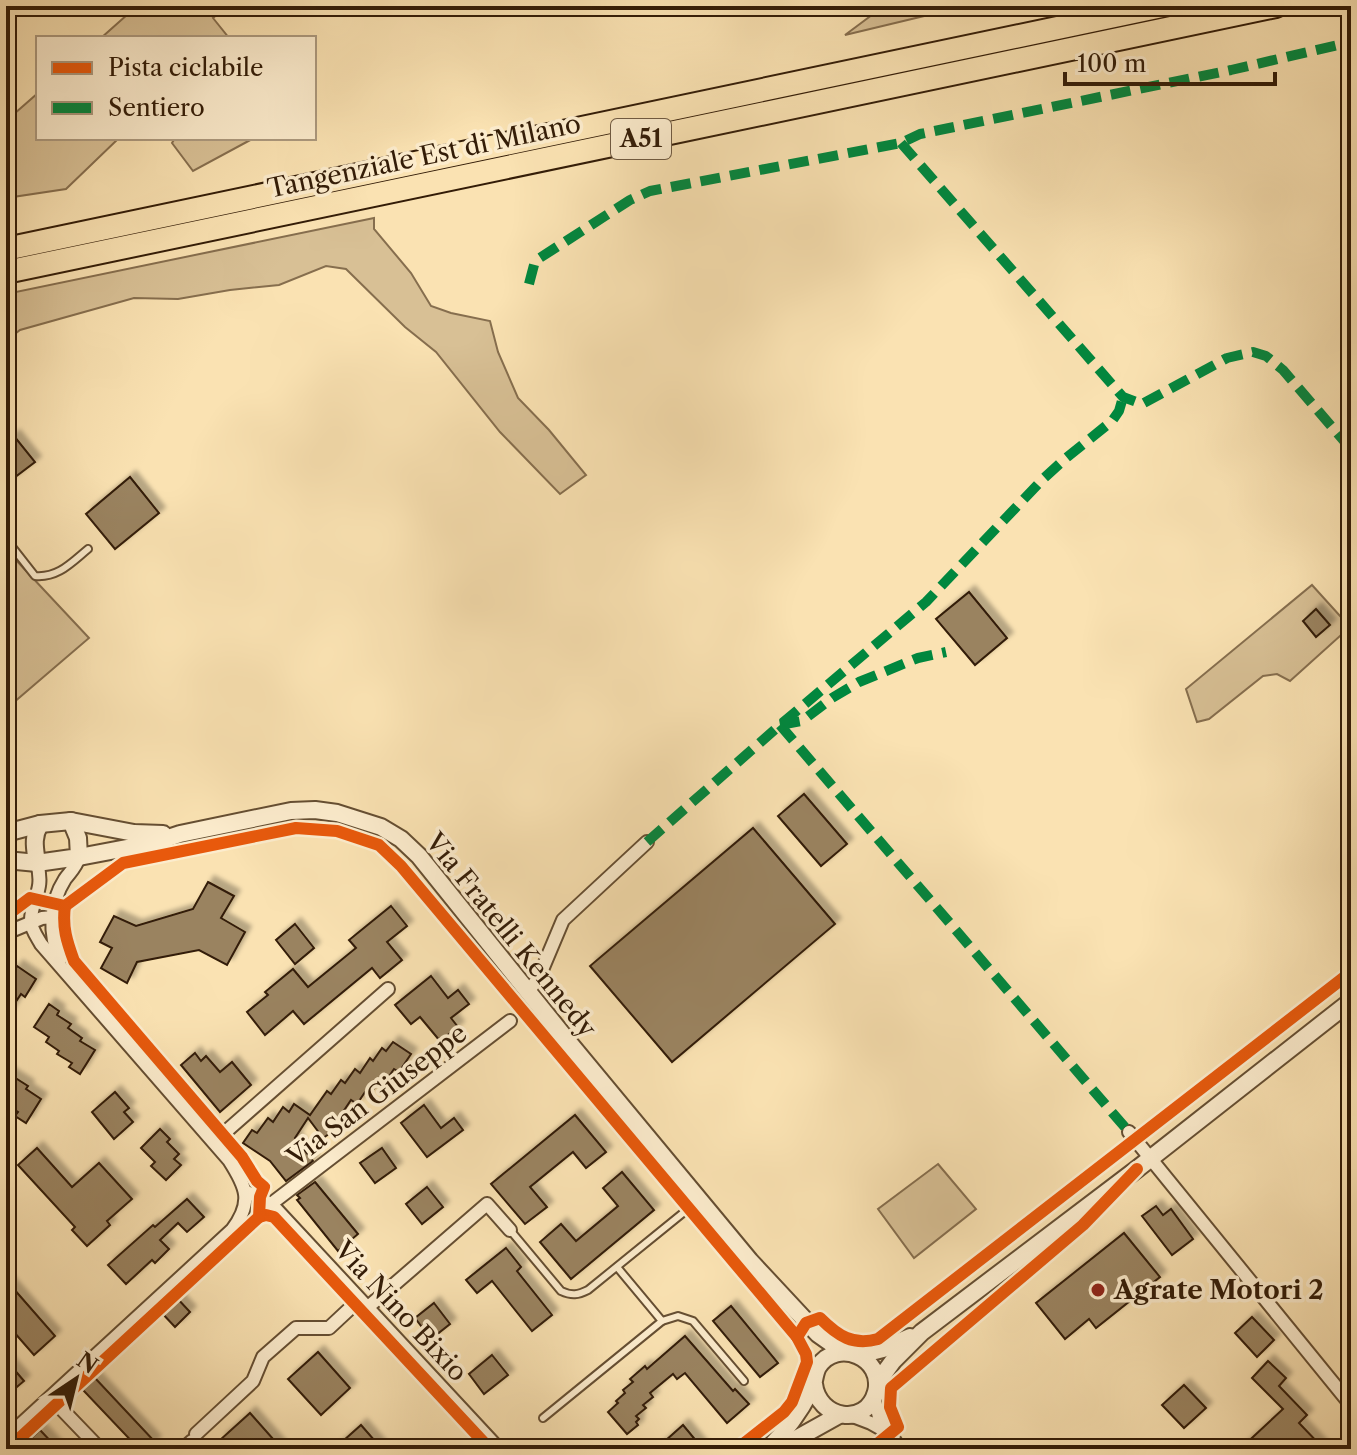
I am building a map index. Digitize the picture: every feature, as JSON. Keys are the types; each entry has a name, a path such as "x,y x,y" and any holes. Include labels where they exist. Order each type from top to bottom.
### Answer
{"highway":[{"name":"Tangenziale Est di Milano","path":"6,249 1162,6"},
{"name":"Tangenziale Est di Milano","path":"6,272 1276,6"}],"street":[{"name":"Via Fratelli Kennedy","path":"6,860 37,863 79,857 291,811 337,813 381,827 401,839 419,856 750,1261 806,1323 827,1341 853,1354"},
{"path":"6,1438 232,1230 240,1219 246,1198 238,1174 214,1142 33,931 31,922 40,887 35,833 55,822"},
{"path":"6,833 55,822 78,838 77,865 60,889 53,917 53,941 70,977"},
{"name":"Via Fratelli Kennedy","path":"55,822 134,833 180,834"},
{"path":"528,992 539,977 563,920 647,842"},
{"path":"6,933 42,918 53,917"},
{"path":"214,1142 388,989"},
{"path":"778,1449 845,1415 864,1409 889,1365 922,1332 1351,1001"},
{"name":"Via San Giuseppe","path":"271,1204 510,1021"},
{"path":"1129,1132 1351,1405"},
{"name":"Via Nino Bixio","path":"246,1198 260,1197 271,1204 499,1449"},
{"name":"Via Nino Bixio","path":"190,1441 253,1381 263,1357 296,1328 329,1328 487,1204 510,1230"},
{"name":"Via Fratelli Kennedy","path":"806,1323 817,1352 815,1378"},
{"path":"768,1449 796,1416 821,1363 828,1357 838,1353 883,1349 922,1332"},
{"path":"853,1354 872,1367 879,1417 900,1449"},
{"path":"815,1378 815,1393 830,1412 864,1419 889,1434"},
{"path":"51,1398 100,1449"}],"lane":[{"path":"6,539 35,576 54,575 88,549"},
{"path":"510,1230 561,1291 578,1295 699,1200"},
{"path":"617,1267 662,1321"},
{"path":"543,1418 662,1321 678,1316 693,1321 744,1381"}],"shaded area":[{"path":"137,6 227,6 213,18 227,36 103,36"},
{"path":"884,6 966,6 845,35"},
{"path":"36,95 36,140 117,140 66,189 6,198 6,121"},
{"path":"174,140 250,140 193,171 172,143"},
{"path":"374,218 374,229 411,273 431,306 490,321 498,352 518,398 586,475 560,494 500,432 436,352 405,327 346,269 326,266 279,285 178,299 134,298 20,330 6,341 6,294"},
{"path":"15,559 89,638 6,709 6,567"},
{"path":"1312,585 1350,627 1290,681 1277,674 1263,676 1209,719 1197,722 1186,689"},
{"path":"938,1164 976,1209 914,1258 878,1209"}],"building":[{"path":"14,436 35,462 6,484 6,442"},
{"path":"130,477 159,513 115,549 86,514"},
{"path":"969,592 1007,638 975,665 936,619"},
{"path":"1316,609 1330,625 1316,637 1303,621"},
{"path":"804,794 847,844 821,866 778,816"},
{"path":"753,828 835,924 672,1062 590,966"},
{"path":"208,882 234,896 221,918 245,932 227,965 199,950 137,962 127,983 101,968 112,948 100,942 114,916 136,926 193,909"},
{"path":"391,906 407,926 387,942 402,960 380,978 372,968 304,1024 293,1011 265,1035 247,1012 268,995 265,992 293,969 308,987 356,948 349,940"},
{"path":"295,924 314,948 295,964 276,940"},
{"path":"17,966 36,979 25,997 21,994 6,1017 6,969 13,973"},
{"path":"431,976 448,998 458,990 469,1004 451,1018 458,1027 440,1041 420,1017 411,1024 395,1005"},
{"path":"49,1004 59,1011 57,1015 71,1024 68,1028 82,1038 80,1041 95,1050 80,1074 69,1067 72,1063 57,1054 59,1051 46,1042 49,1037 34,1027"},
{"path":"393,1042 411,1054 399,1072 394,1069 383,1085 378,1082 370,1095 365,1092 357,1104 351,1100 332,1132 323,1138 308,1118 295,1138 313,1161 286,1181 270,1161 243,1143 252,1130 257,1133 268,1118 273,1122 283,1107 289,1112 294,1104 310,1115 327,1091 331,1094 341,1080 345,1083 355,1069 360,1073 370,1058 373,1061 382,1048 386,1051"},
{"path":"195,1053 201,1061 206,1056 220,1072 232,1062 251,1085 220,1112 181,1065"},
{"path":"6,1072 41,1099 26,1123 15,1116 18,1112 6,1104"},
{"path":"115,1092 129,1108 124,1112 133,1122 114,1139 92,1112"},
{"path":"424,1105 441,1128 454,1118 463,1130 427,1157 401,1123"},
{"path":"575,1115 606,1152 586,1168 573,1152 530,1187 547,1207 525,1224 491,1184"},
{"path":"160,1129 179,1154 174,1159 181,1165 166,1180 151,1166 155,1162 141,1148"},
{"path":"37,1148 72,1187 99,1163 132,1199 107,1221 110,1225 87,1246 72,1230 75,1227 18,1165"},
{"path":"382,1148 396,1168 375,1183 360,1163"},
{"path":"622,1172 654,1210 571,1279 540,1242 561,1224 576,1241 618,1206 603,1188"},
{"path":"315,1182 358,1234 338,1251 297,1200 300,1198 297,1195"},
{"path":"427,1187 443,1207 422,1224 406,1204"},
{"path":"187,1199 204,1217 187,1232 178,1223 160,1240 169,1249 126,1284 108,1265"},
{"path":"1156,1206 1163,1215 1171,1209 1193,1239 1172,1255 1142,1216"},
{"name":"Agrate Motori 2","path":"1124,1233 1160,1277 1096,1328 1089,1319 1065,1339 1036,1303"},
{"path":"506,1248 521,1267 517,1271 552,1315 532,1331 492,1281 477,1293 466,1280"},
{"path":"6,1280 55,1336 34,1355 6,1323"},
{"path":"176,1297 190,1312 175,1327 160,1311"},
{"path":"434,1303 450,1324 431,1339 415,1318"},
{"path":"731,1306 778,1363 760,1377 713,1321"},
{"path":"1252,1317 1274,1340 1257,1357 1235,1333"},
{"path":"685,1336 733,1391 735,1389 749,1404 727,1423 685,1373 677,1379 673,1374 650,1393 653,1397 636,1416 638,1425 627,1434 608,1412 625,1393 623,1390 633,1382 630,1379 645,1366 647,1369"},
{"path":"318,1352 350,1388 321,1415 288,1379"},
{"path":"492,1355 508,1375 484,1394 469,1374"},
{"path":"6,1360 24,1381 6,1396"},
{"path":"1268,1361 1286,1378 1279,1386 1307,1415 1299,1423 1324,1449 1240,1449 1283,1409 1252,1378"},
{"path":"95,1378 155,1442 147,1449 139,1449 83,1390"},
{"path":"1184,1385 1206,1408 1184,1428 1162,1405"},
{"path":"250,1413 282,1449 228,1449 220,1440"},
{"path":"361,1425 382,1449 334,1449"},
{"path":"683,1425 703,1449 656,1449"},
{"path":"40,1430 58,1449 34,1449 27,1442"}],"marked path":[{"path":"529,284 535,261 630,200 650,191 901,143 920,134 1351,42"},
{"path":"901,143 1123,397 1142,404 1227,358 1253,352 1266,356 1283,370 1351,449"},
{"path":"647,842 926,602 1043,479 1112,421 1123,397"},
{"path":"780,725 802,721 859,682 918,658 946,652"},
{"path":"780,725 1129,1132"}],"cycle path":[{"path":"6,916 30,898 65,906 123,863 296,828 337,831 379,845 401,866 797,1337"},
{"path":"8,1449 259,1217 264,1187 242,1157 74,961 66,934 65,906"},
{"path":"737,1449 784,1412 792,1402 807,1362 797,1337 806,1323 820,1318 846,1338 861,1341 878,1339 1351,972"},
{"path":"875,1446 898,1427 890,1407 891,1388 1083,1225 1137,1169"},
{"path":"259,1217 274,1217 490,1449"}],"place":[{"name":"Agrate Motori 2","path":"1098,1290"}]}
